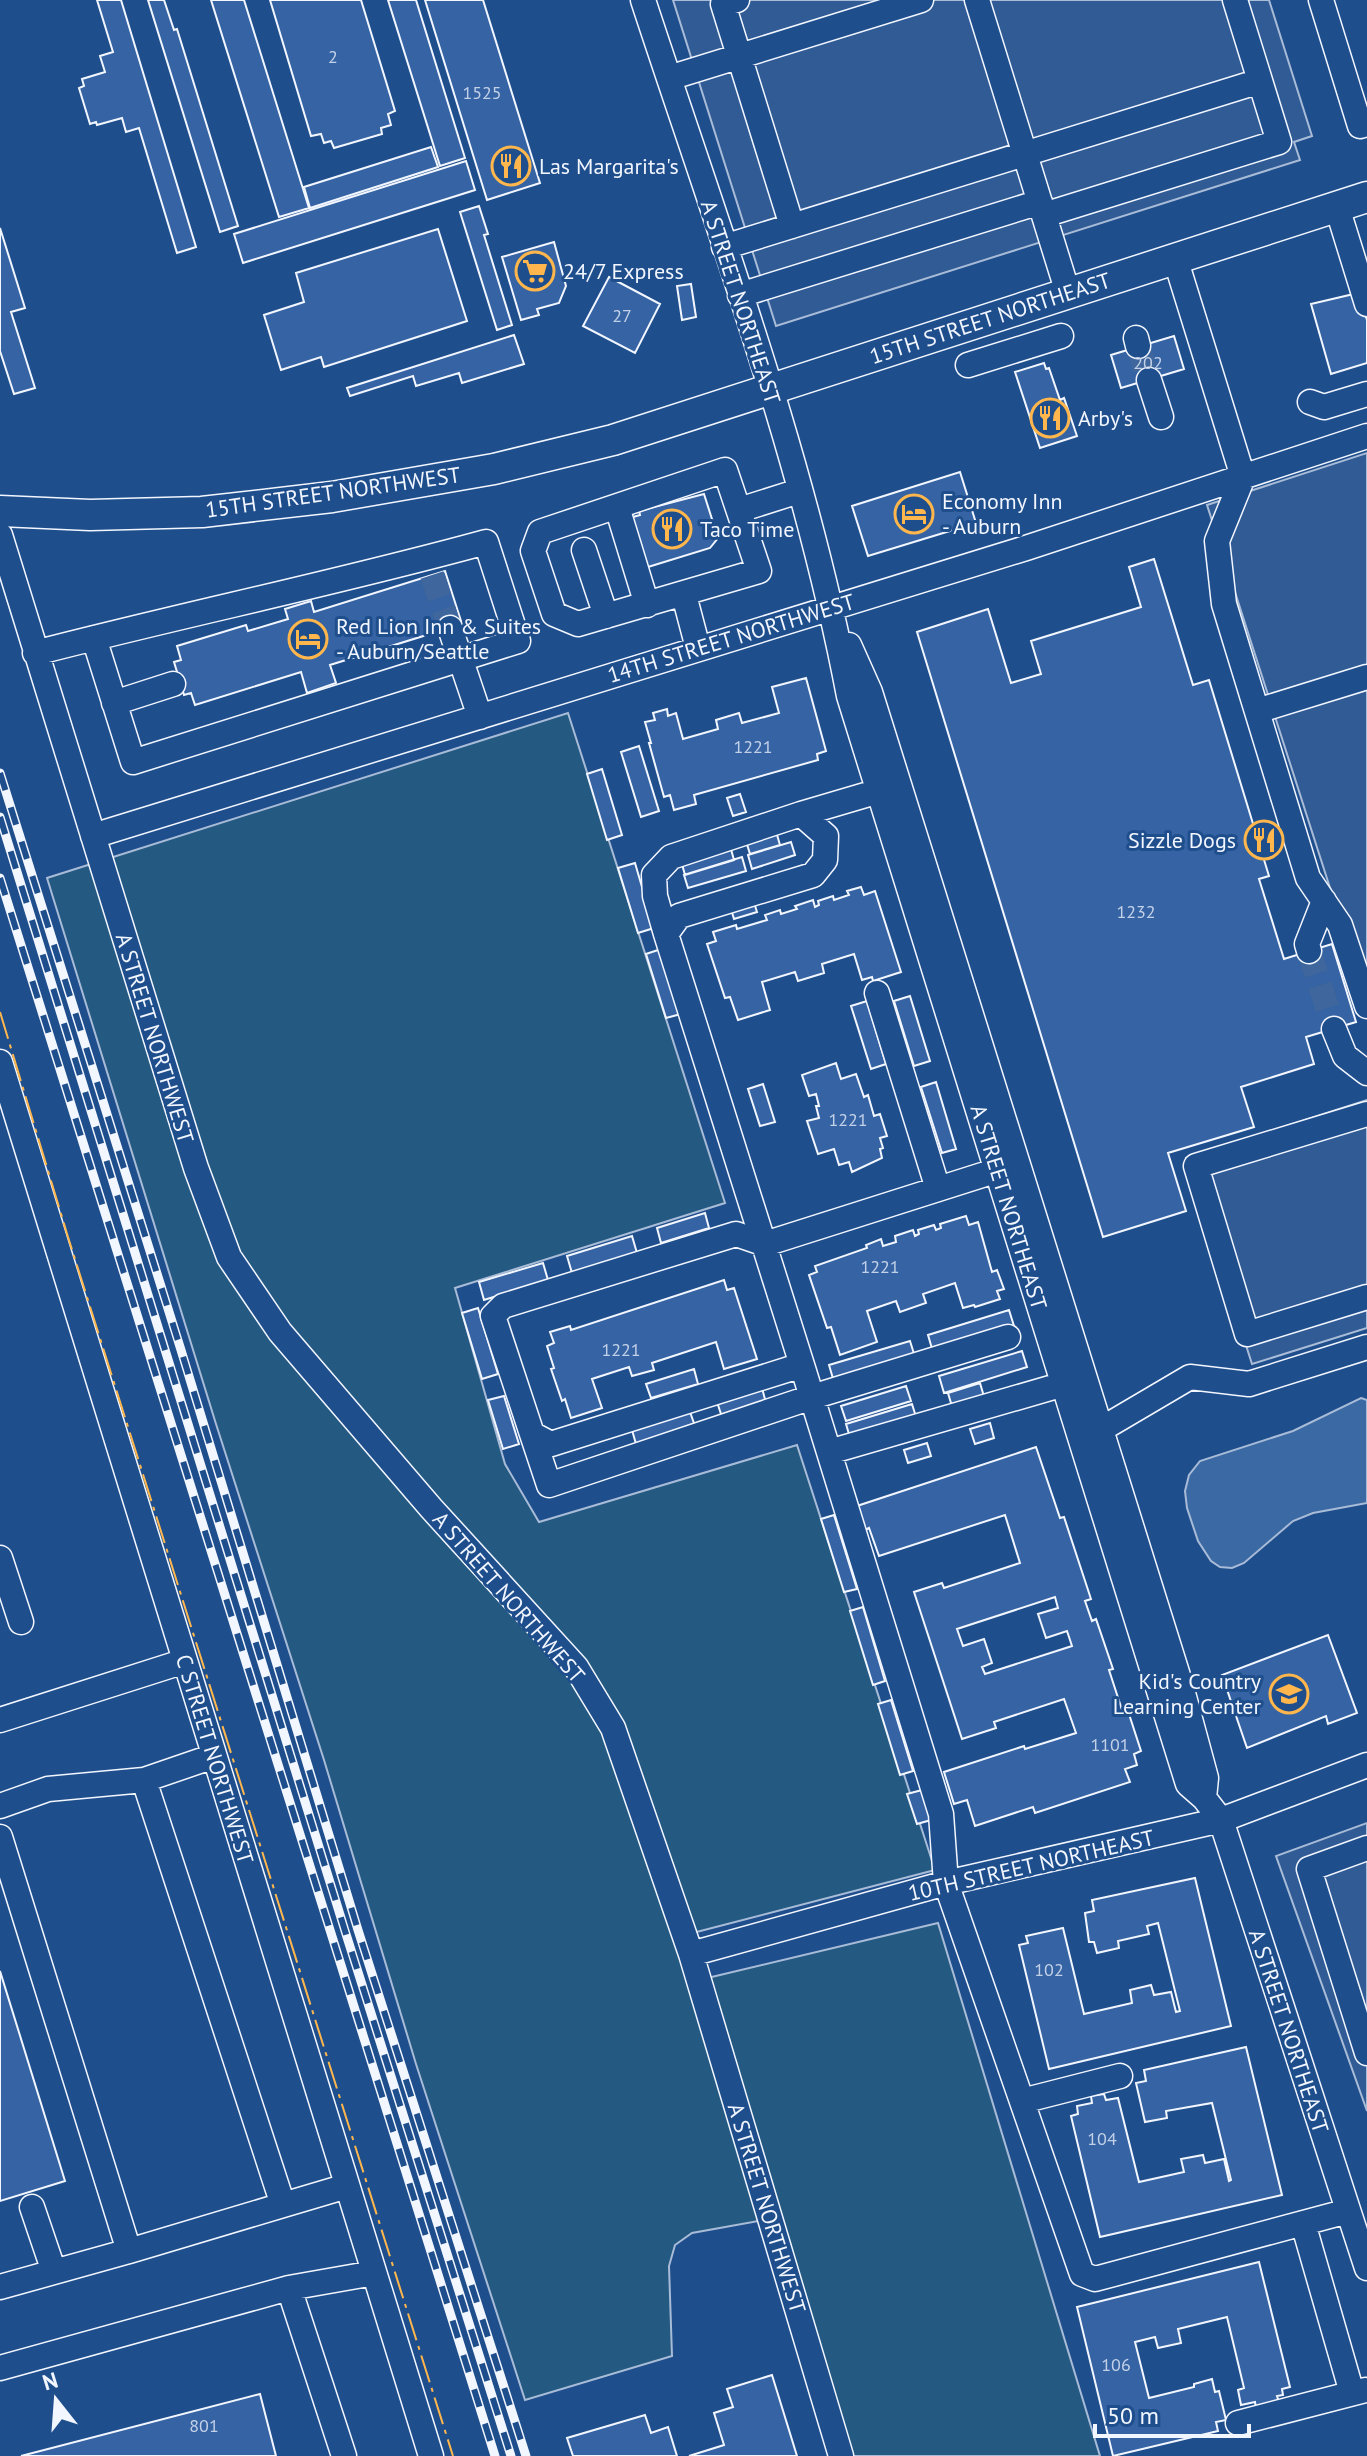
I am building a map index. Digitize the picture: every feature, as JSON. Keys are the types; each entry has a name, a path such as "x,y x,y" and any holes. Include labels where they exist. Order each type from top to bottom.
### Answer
{"main road":[{"name":"15TH STREET NORTHEAST","path":"613,440 1367,197"},
{"name":"15TH STREET NORTHWEST","path":"0,511 90,515 202,512 332,497 494,469 613,440"}],"street":[{"name":"A STREET NORTHEAST","path":"643,0 770,389 831,606 849,696 1007,1167 1064,1384 1090,1433"},
{"path":"737,0 723,4 792,226"},
{"path":"669,78 921,0"},
{"path":"977,0 1068,293"},
{"path":"740,295 1279,142 1235,0"},
{"path":"1321,0 1360,126 1367,124"},
{"path":"724,247 1260,81"},
{"path":"1337,207 1367,304"},
{"path":"1175,258 1243,477 1217,541 1224,604 1308,878 1340,925 1367,1006"},
{"path":"968,365 1061,336"},
{"path":"1149,380 1161,417"},
{"path":"1310,402 1324,407 1367,394"},
{"name":"14TH STREET NORTHWEST","path":"93,836 1026,548 1367,436"},
{"path":"725,470 759,571 578,624 554,614 533,551 540,532 617,507 725,470"},
{"path":"739,510 799,491"},
{"path":"617,507 647,605"},
{"name":"A STREET NORTHWEST","path":"0,535 196,1168 229,1257 280,1332 431,1508 576,1667 613,1728 691,1954 841,2456"},
{"path":"35,653 94,638 429,567 486,542 518,641 133,762 94,638"},
{"path":"584,550 606,616"},
{"path":"684,595 698,648"},
{"name":"A STREET NORTHEAST","path":"831,606 870,692 1007,1167 1090,1433 1180,1682 1206,1778 1204,1798 1221,1820 1367,2268"},
{"path":"450,628 480,717"},
{"path":"1257,711 1367,677"},
{"path":"114,703 173,684"},
{"path":"879,791 671,857 654,875 655,896 941,1814 946,1883 1082,2274 1095,2279 1348,2211"},
{"path":"666,934 679,916 813,875 825,860 826,836 801,814"},
{"path":"1309,951 1307,944 1324,901"},
{"path":"877,993 938,1189"},
{"path":"1334,1029 1345,1056 1367,1073"},
{"name":"C STREET NORTHWEST","path":"1,1070 431,2456"},
{"path":"1367,1114 1196,1166 1247,1334 1367,1297"},
{"path":"1007,1167 765,1244 736,1234 503,1306 493,1316 549,1485 812,1397 1008,1337"},
{"path":"1090,1433 1190,1377 1249,1384 1367,1347"},
{"path":"532,1434 551,1444 802,1365"},
{"path":"829,1452 1064,1384"},
{"path":"0,1558 21,1622"},
{"path":"0,1720 185,1661"},
{"path":"0,1806 48,1789 144,1780 214,1756"},
{"name":"10TH STREET NORTHEAST","path":"691,1954 946,1883 1221,1820 1367,1765"},
{"path":"144,1780 283,2205"},
{"path":"0,1837 129,2251"},
{"path":"1367,1848 1309,1869 1360,2008 1367,2053"},
{"path":"1022,2101 1120,2076"},
{"path":"0,2287 347,2186"},
{"path":"32,2207 54,2272"},
{"path":"1238,2423 1360,2391 1303,2223"},
{"path":"0,2368 289,2288 374,2273"},
{"path":"289,2288 344,2456"}],"shaded area":[{"path":"673,0 874,0 875,3 884,0 1269,0 1312,136 1294,142 1300,160 776,326"},
{"path":"1367,453 1367,1003 1207,505"},
{"path":"568,713 725,1203 455,1288 505,1464 539,1522 797,1445 935,1870 685,1935 699,1980 938,1923 1100,2456 841,2456 770,2219 692,2233 675,2245 669,2266 672,2356 525,2400 416,2064 324,1760 47,878"},
{"path":"1367,1100 1367,1328 1252,1364 1186,1158"},
{"path":"1361,1398 1367,1400 1367,1503 1313,1513 1293,1521 1244,1563 1232,1568 1220,1567 1211,1561 1198,1541 1185,1491 1189,1475 1200,1461 1293,1431"},
{"path":"1367,1823 1367,2111 1276,1856"}],"building":[{"path":"97,0 121,0 196,247 177,253 139,128 126,132 122,118 90,124 79,88 84,86 82,79 105,72 100,56 113,52"},
{"path":"148,0 164,0 174,30 177,29 238,226 220,232"},
{"path":"211,0 244,0 309,208 279,217"},
{"path":"270,0 361,0 395,111 388,114 391,125 381,128 382,134 334,148 331,141 324,143 321,134 311,136"},
{"path":"388,0 416,0 465,158 440,166"},
{"path":"425,0 483,0 540,183 487,200"},
{"path":"431,147 438,167 310,208 304,187"},
{"path":"466,161 475,190 243,263 234,234"},
{"path":"479,206 488,234 484,235 512,325 497,330 460,212"},
{"path":"0,228 25,308 11,312 35,388 14,394 0,351"},
{"path":"438,229 467,321 324,367 321,357 281,370 264,315 304,302 296,273"},
{"name":"24/7 Express","path":"554,242 566,286 559,303 537,309 539,315 521,320 502,257"},
{"path":"609,277 660,304 635,353 583,326"},
{"path":"691,284 696,317 682,320 677,286"},
{"path":"1358,293 1367,320 1367,363 1331,374 1311,304"},
{"path":"514,335 524,364 462,383 459,373 416,386 413,376 350,396 347,388"},
{"path":"1174,336 1184,369 1121,388 1111,355"},
{"name":"Arby's","path":"1044,363 1046,369 1049,368 1060,400 1064,398 1077,436 1040,448 1015,372"},
{"name":"Economy Inn - Auburn","path":"960,472 976,523 868,556 852,506"},
{"name":"Taco Time","path":"704,494 718,538 710,548 648,567 626,519 640,515 639,511"},
{"path":"1154,559 1193,685 1209,680 1269,876 1259,879 1284,959 1332,944 1356,1022 1306,1037 1314,1064 1241,1087 1254,1127 1168,1153 1186,1211 1103,1237 917,632 988,609 1011,683 1041,674 1031,641 1141,607 1129,567"},
{"name":"Red Lion Inn & Suites - Auburn/Seattle","path":"445,571 462,624 330,665 336,683 307,693 301,672 195,705 191,693 184,695 174,662 181,660 177,646 246,625 248,631 288,619 285,609 311,601 314,612"},
{"path":"806,678 826,751 817,754 818,760 694,795 696,804 674,810 670,795 664,797 649,743 645,722 655,720 653,713 667,709 668,716 676,713 683,739 718,729 716,720 739,713 742,723 779,713 772,687"},
{"path":"639,746 659,811 641,817 621,752"},
{"path":"602,769 622,835 607,840 587,774"},
{"path":"740,794 746,812 733,816 727,798"},
{"path":"775,828 780,845 750,854 745,838"},
{"name":"Sizzle Dogs","path":"1267,834 1270,846 1263,848 1259,836"},
{"path":"729,842 734,860 685,875 680,857"},
{"path":"791,842 795,855 752,869 748,855"},
{"path":"742,857 746,871 688,888 684,875"},
{"path":"635,863 654,928 638,933 618,868"},
{"path":"861,887 864,895 875,891 901,972 873,981 872,977 862,980 854,954 822,964 824,973 798,981 795,972 762,982 770,1010 738,1020 730,997 725,998 707,944 716,941 713,932 767,920 765,915 797,909 795,906 813,900 815,907 819,905 818,901 833,896 834,900 849,895 847,891"},
{"path":"752,896 757,912 734,919 729,903"},
{"path":"661,949 681,1014 666,1018 646,954"},
{"path":"910,996 930,1061 914,1066 894,1001"},
{"path":"867,1001 886,1064 871,1069 851,1006"},
{"path":"836,1063 841,1079 856,1074 864,1097 868,1095 874,1116 880,1114 887,1136 880,1138 882,1158 852,1172 849,1162 839,1165 834,1149 818,1154 807,1121 819,1118 816,1106 819,1106 816,1094 809,1096 802,1075"},
{"path":"936,1082 956,1149 942,1153 921,1087"},
{"path":"763,1084 775,1122 760,1126 748,1089"},
{"path":"705,1213 709,1228 661,1243 657,1228"},
{"path":"966,1216 969,1225 978,1222 992,1272 997,1270 1004,1289 997,1291 1000,1299 963,1308 955,1283 923,1294 926,1303 900,1312 896,1301 867,1311 877,1342 840,1355 809,1275 817,1272 815,1266 867,1248 866,1245 881,1239 883,1246 896,1242 895,1236 913,1230 915,1236 919,1234 918,1230 934,1225 936,1230 941,1228 940,1224"},
{"path":"632,1236 637,1253 572,1273 567,1256"},
{"path":"543,1263 548,1280 484,1300 479,1282"},
{"path":"724,1280 727,1290 734,1288 757,1359 724,1369 716,1342 652,1363 654,1370 632,1376 629,1367 592,1379 602,1408 571,1418 551,1369 554,1368 547,1346 554,1343 550,1332 570,1326 571,1330"},
{"path":"478,1308 498,1374 482,1379 462,1313"},
{"path":"1009,1310 1014,1326 933,1352 928,1335"},
{"path":"910,1341 915,1357 834,1382 829,1365"},
{"path":"1022,1351 1027,1367 944,1393 939,1376"},
{"path":"694,1369 698,1384 651,1398 646,1384"},
{"path":"980,1383 985,1400 953,1410 948,1393"},
{"path":"906,1386 911,1401 846,1421 841,1406"},
{"path":"762,1388 766,1403 722,1417 717,1402"},
{"path":"504,1396 519,1444 503,1449 488,1400"},
{"path":"912,1404 917,1420 851,1441 846,1424"},
{"path":"690,1412 695,1426 636,1444 632,1430"},
{"path":"990,1423 994,1438 975,1444 970,1429"},
{"path":"927,1443 931,1456 908,1463 904,1450"},
{"path":"1036,1447 1060,1518 1064,1517 1091,1599 1085,1601 1092,1621 1096,1619 1113,1669 1109,1670 1123,1713 1128,1711 1141,1751 1134,1754 1137,1765 1125,1769 1130,1782 1035,1813 1033,1807 975,1826 967,1800 954,1804 944,1772 1076,1733 1064,1699 994,1722 996,1728 962,1739 914,1592 942,1583 944,1588 1020,1563 1005,1515 879,1556 857,1506","holes":["1055,1597 1058,1608 1038,1614 1046,1638 1067,1631 1072,1646 985,1674 982,1667 992,1663 984,1639 963,1646 957,1629"]},
{"path":"834,1515 857,1589 844,1592 821,1519"},
{"path":"863,1607 885,1681 873,1685 850,1611"},
{"name":"Kid's Country Learning Center","path":"1328,1635 1357,1713 1328,1724 1326,1716 1247,1748 1222,1675"},
{"path":"891,1700 913,1771 900,1775 878,1704"},
{"path":"922,1790 931,1820 917,1824 907,1794"},
{"path":"1195,1878 1231,2026 1049,2069 1019,1945 1028,1943 1026,1936 1063,1928 1084,2014 1132,2003 1130,1990 1151,1985 1154,1995 1171,1992 1176,2012 1180,2011 1158,1923 1147,1926 1149,1934 1118,1941 1119,1948 1097,1953 1094,1942 1089,1942 1085,1913 1094,1911 1092,1900"},
{"path":"0,1971 65,2181 0,2201"},
{"path":"1246,2047 1282,2195 1100,2237 1071,2116 1078,2114 1077,2106 1092,2103 1091,2096 1104,2094 1106,2100 1118,2098 1139,2182 1184,2172 1181,2159 1203,2155 1205,2163 1224,2159 1229,2181 1212,2103 1166,2111 1167,2118 1145,2122 1136,2083 1146,2081 1144,2070"},
{"path":"1259,2262 1290,2387 1282,2389 1283,2395 1277,2396 1279,2402 1256,2408 1255,2402 1241,2405 1238,2390 1244,2388 1227,2317 1178,2329 1181,2343 1158,2348 1155,2337 1135,2342 1149,2398 1194,2387 1194,2384 1212,2379 1215,2392 1219,2391 1226,2420 1216,2422 1218,2431 1113,2456 1077,2307"},
{"path":"772,2375 797,2456 689,2456 724,2445 714,2413 733,2407 727,2389"},
{"path":"260,2394 276,2456 21,2456"},
{"path":"645,2415 651,2433 668,2427 677,2456 573,2456 567,2438"}],"tunnel":[{"path":"1138,346 1149,380"},
{"path":"432,575 450,628"},
{"path":"1309,951 1334,1029"}],"railway":[{"path":"0,773 358,1930 526,2456"},
{"path":"0,817 511,2456"},
{"path":"0,878 495,2456"}],"power":[{"path":"0,1012 68,1237 453,2456"}],"place":[{"name":"Las Margarita's","path":"511,166"},
{"name":"24/7 Express","path":"535,271"},
{"name":"Arby's","path":"1050,418"},
{"name":"Economy Inn - Auburn","path":"914,514"},
{"name":"Taco Time","path":"672,529"},
{"name":"Red Lion Inn & Suites - Auburn/Seattle","path":"308,639"},
{"name":"Sizzle Dogs","path":"1264,840"},
{"name":"Kid's Country Learning Center","path":"1289,1694"}]}
